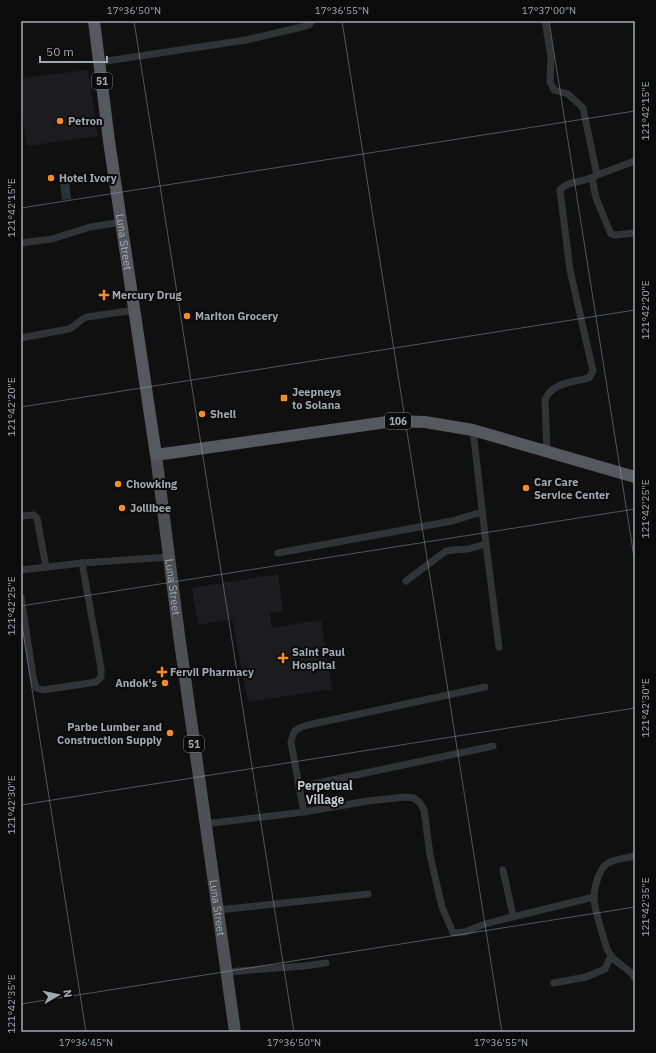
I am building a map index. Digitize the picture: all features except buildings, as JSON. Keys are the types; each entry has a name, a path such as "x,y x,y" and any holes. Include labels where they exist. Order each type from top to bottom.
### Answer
{"highway":[{"name":"51","path":"94,21 100,62"},
{"name":"Luna Street","path":"100,62 121,222 156,455"},
{"name":"106","path":"156,455 394,421 425,422 473,430 635,477"}],"main road":[{"name":"Luna Street","path":"156,455 234,1032"}],"street":[{"path":"100,62 246,40 309,25 312,21"},
{"path":"545,21 551,57 550,82 554,90 568,94 583,108 595,177 596,198 611,234 635,233"},
{"path":"547,452 545,400 547,394 556,386 588,378 593,371 570,270 560,190 563,186 595,177 635,161"},
{"path":"21,243 52,238 90,227 121,222"},
{"path":"21,338 69,329 87,317 135,310"},
{"path":"473,430 499,647"},
{"path":"278,553 445,522 482,512"},
{"path":"21,516 34,515 37,518 46,567"},
{"path":"406,581 446,551 468,549 486,544"},
{"path":"21,570 82,563 169,557"},
{"path":"21,597 36,688 43,690 96,682 102,677 102,668 82,563"},
{"path":"304,812 291,743 292,734 295,730 308,725 485,688"},
{"path":"299,787 493,746"},
{"path":"205,824 304,812 368,801 406,797 414,798 420,803 424,810 430,855 442,907 453,933 464,932 513,916 594,897"},
{"path":"635,856 618,859 606,864 598,876 594,897 607,949 611,956 619,964 629,970 635,978"},
{"path":"503,870 513,916"},
{"path":"218,910 368,894"},
{"path":"554,983 586,977 605,969 611,956"},
{"path":"226,972 326,963"}],"shaded area":[{"name":"Petron","path":"88,70 98,136 27,146 21,107 21,78"},
{"path":"69,180 71,199 62,200 60,181"},
{"name":"Saint Paul Hospital","path":"278,574 283,611 270,613 272,628 321,620 332,689 248,702 232,619 198,625 192,588"}],"place":[{"name":"Petron","path":"60,121"},
{"name":"Hotel Ivory","path":"51,178"},
{"name":"Mercury Drug","path":"104,295"},
{"name":"Mariton Grocery","path":"187,316"},
{"name":"Jeepneys to Solana","path":"284,398"},
{"name":"Shell","path":"202,414"},
{"name":"Chowking","path":"118,484"},
{"name":"Car Care Service Center","path":"526,488"},
{"name":"Jollibee","path":"122,508"},
{"name":"Saint Paul Hospital","path":"283,658"},
{"name":"Fervil Pharmacy","path":"162,672"},
{"name":"Andok's","path":"165,683"},
{"name":"Parbe Lumber and Construction Supply","path":"170,733"}],"district":[{"name":"Perpetual Village","path":"325,793"}]}
